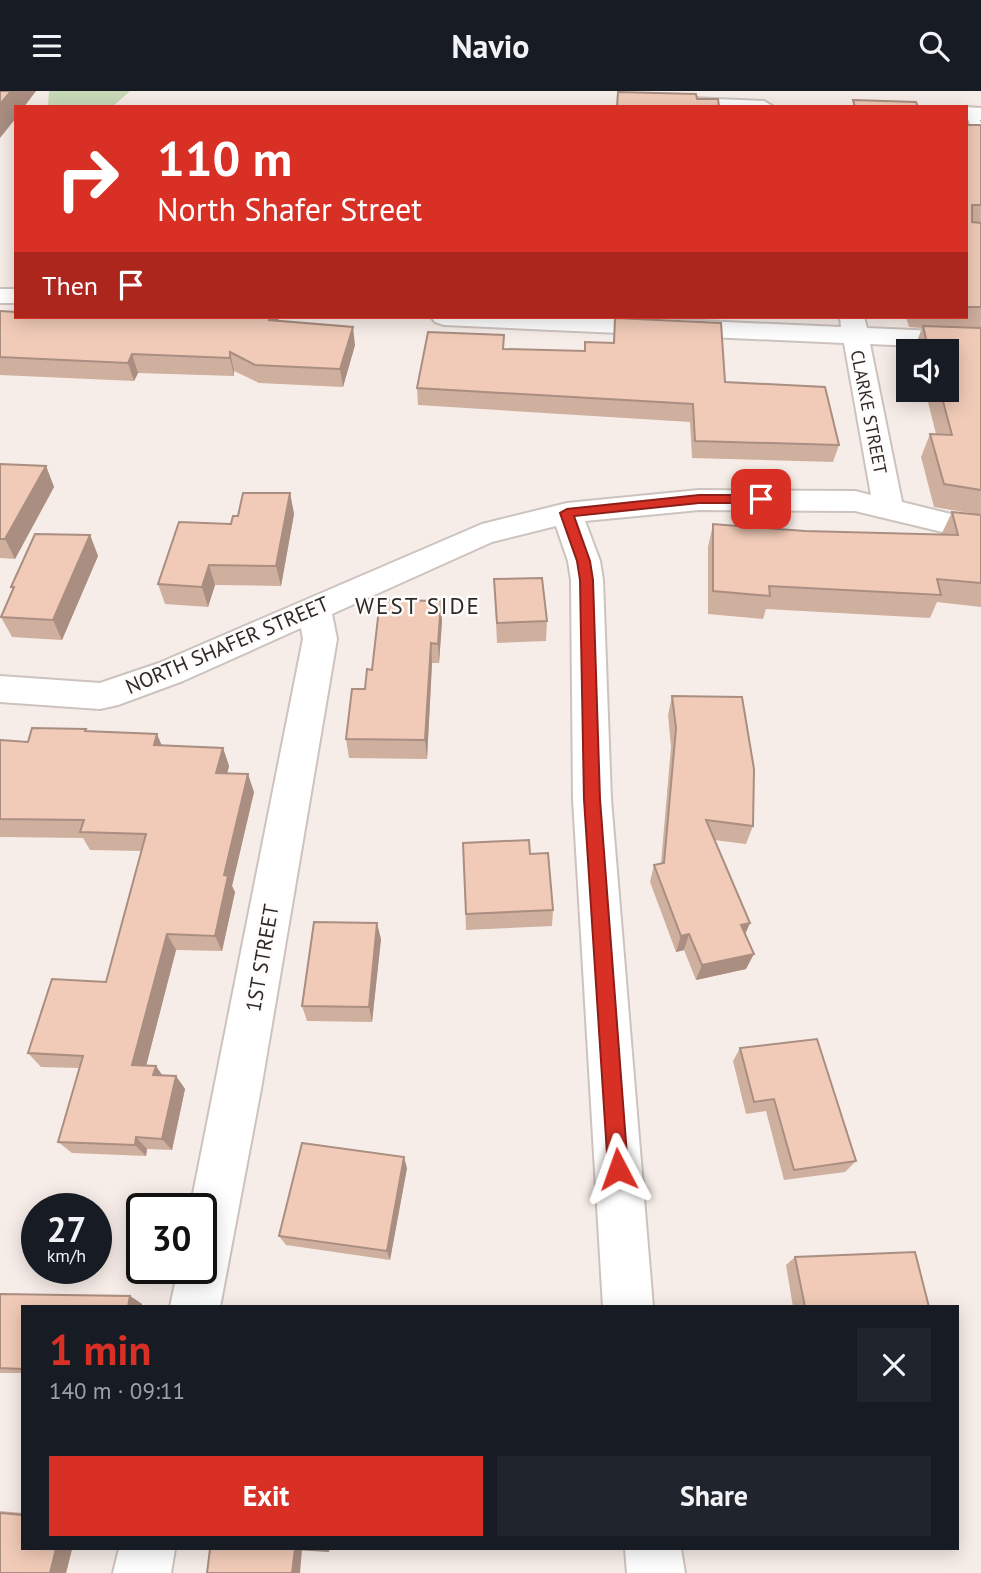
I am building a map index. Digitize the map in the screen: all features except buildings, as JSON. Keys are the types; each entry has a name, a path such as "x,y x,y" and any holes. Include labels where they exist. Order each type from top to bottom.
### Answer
{"street":[{"path":"546,319 853,325 981,341"},
{"name":"CLARKE STREET","path":"853,325 888,508"},
{"name":"NORTH SHAFER STREET","path":"0,689 100,696 118,692 172,672 482,534 567,513 699,499 855,501 966,527 981,527"},
{"path":"567,513 584,561 587,580 592,799 628,1305"},
{"name":"1ST STREET","path":"195,1305 238,1089 320,639 314,607"},
{"path":"142,1573 147,1550"},
{"path":"653,1550 656,1573"}],"lane":[{"path":"973,114 981,135"}],"green space":[{"path":"49,91 130,91 114,105 48,105"}],"district":[{"name":"WEST SIDE","path":"418,605"}],"route":[{"path":"618,1169 592,799 587,580 584,561 567,513 699,499 761,499"}]}
